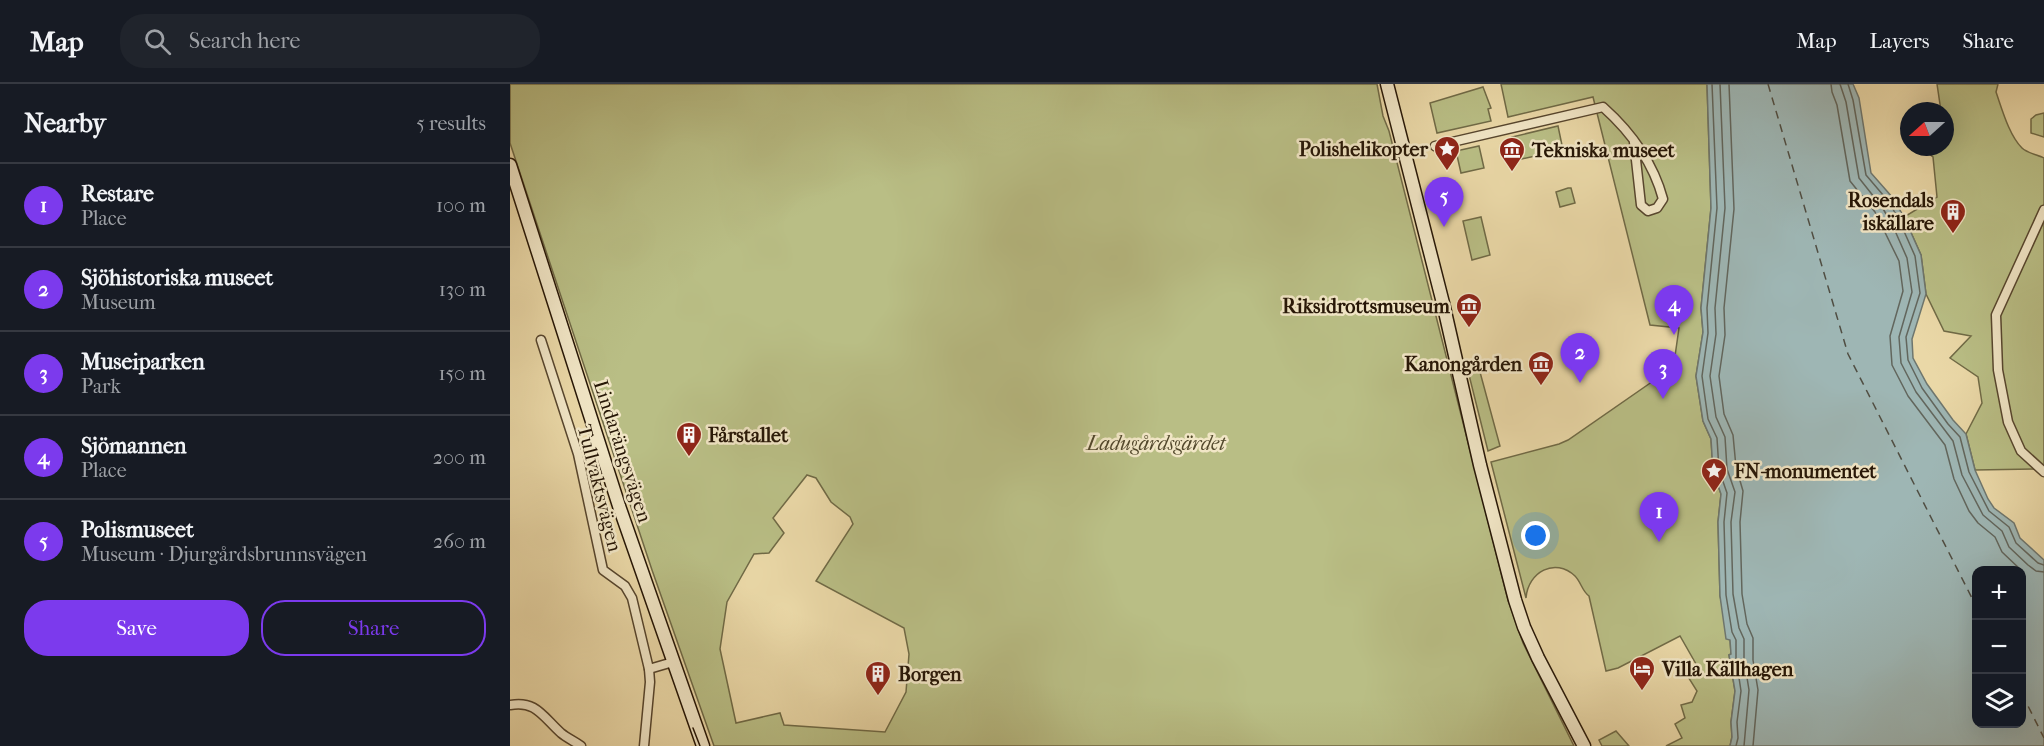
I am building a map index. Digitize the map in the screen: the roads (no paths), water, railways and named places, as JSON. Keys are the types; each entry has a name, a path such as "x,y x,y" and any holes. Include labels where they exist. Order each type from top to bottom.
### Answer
{"street":[{"path":"1386,84 1443,303 1480,465 1515,600 1538,658 1584,746"},
{"path":"1435,146 1603,107 1623,126 1642,152 1658,178 1663,199 1657,208 1648,211 1641,204 1634,142"},
{"name":"Lindarängsvägen","path":"510,165 619,506 703,746"},
{"path":"2044,210 1996,315 1998,370 2008,422 2021,451 2044,472"},
{"name":"Tullvaktsvägen","path":"541,340 578,454 603,570 625,586 632,598 649,669 650,682 644,746"},
{"path":"649,669 673,662"},
{"path":"510,705 533,706 564,735 581,746"}],"water":[{"path":"1707,84 1853,84 1859,98 1871,173 1893,198 1921,255 1926,294 1912,339 1913,358 1927,384 1966,434 1975,470 1988,499 1994,508 2014,523 2020,538 2044,560 2044,746 1730,746 1735,691 1729,655 1731,654 1730,640 1726,639 1720,596 1718,522 1721,494 1713,471 1711,439 1703,421 1696,376 1703,332 1701,308 1711,208"}],"tram line":[{"path":"693,728 700,746"}],"place":[{"name":"Polishelikopter","path":"1447,172"},
{"name":"Tekniska museet","path":"1512,173"},
{"name":"Polismuseet","path":"1444,227"},
{"name":"Rosendals iskällare","path":"1953,235"},
{"name":"Riksidrottsmuseum","path":"1469,329"},
{"name":"Sjömannen","path":"1674,335"},
{"name":"Sjöhistoriska museet","path":"1580,383"},
{"name":"Kanongården","path":"1541,387"},
{"name":"Museiparken","path":"1663,399"},
{"name":"Fårstallet","path":"689,458"},
{"name":"FN-monumentet","path":"1714,494"},
{"name":"Restare","path":"1659,542"},
{"name":"Villa Källhagen","path":"1642,692"},
{"name":"Borgen","path":"878,697"}],"park label":[{"name":"Ladugårdsgärdet","path":"1156,443"}]}
